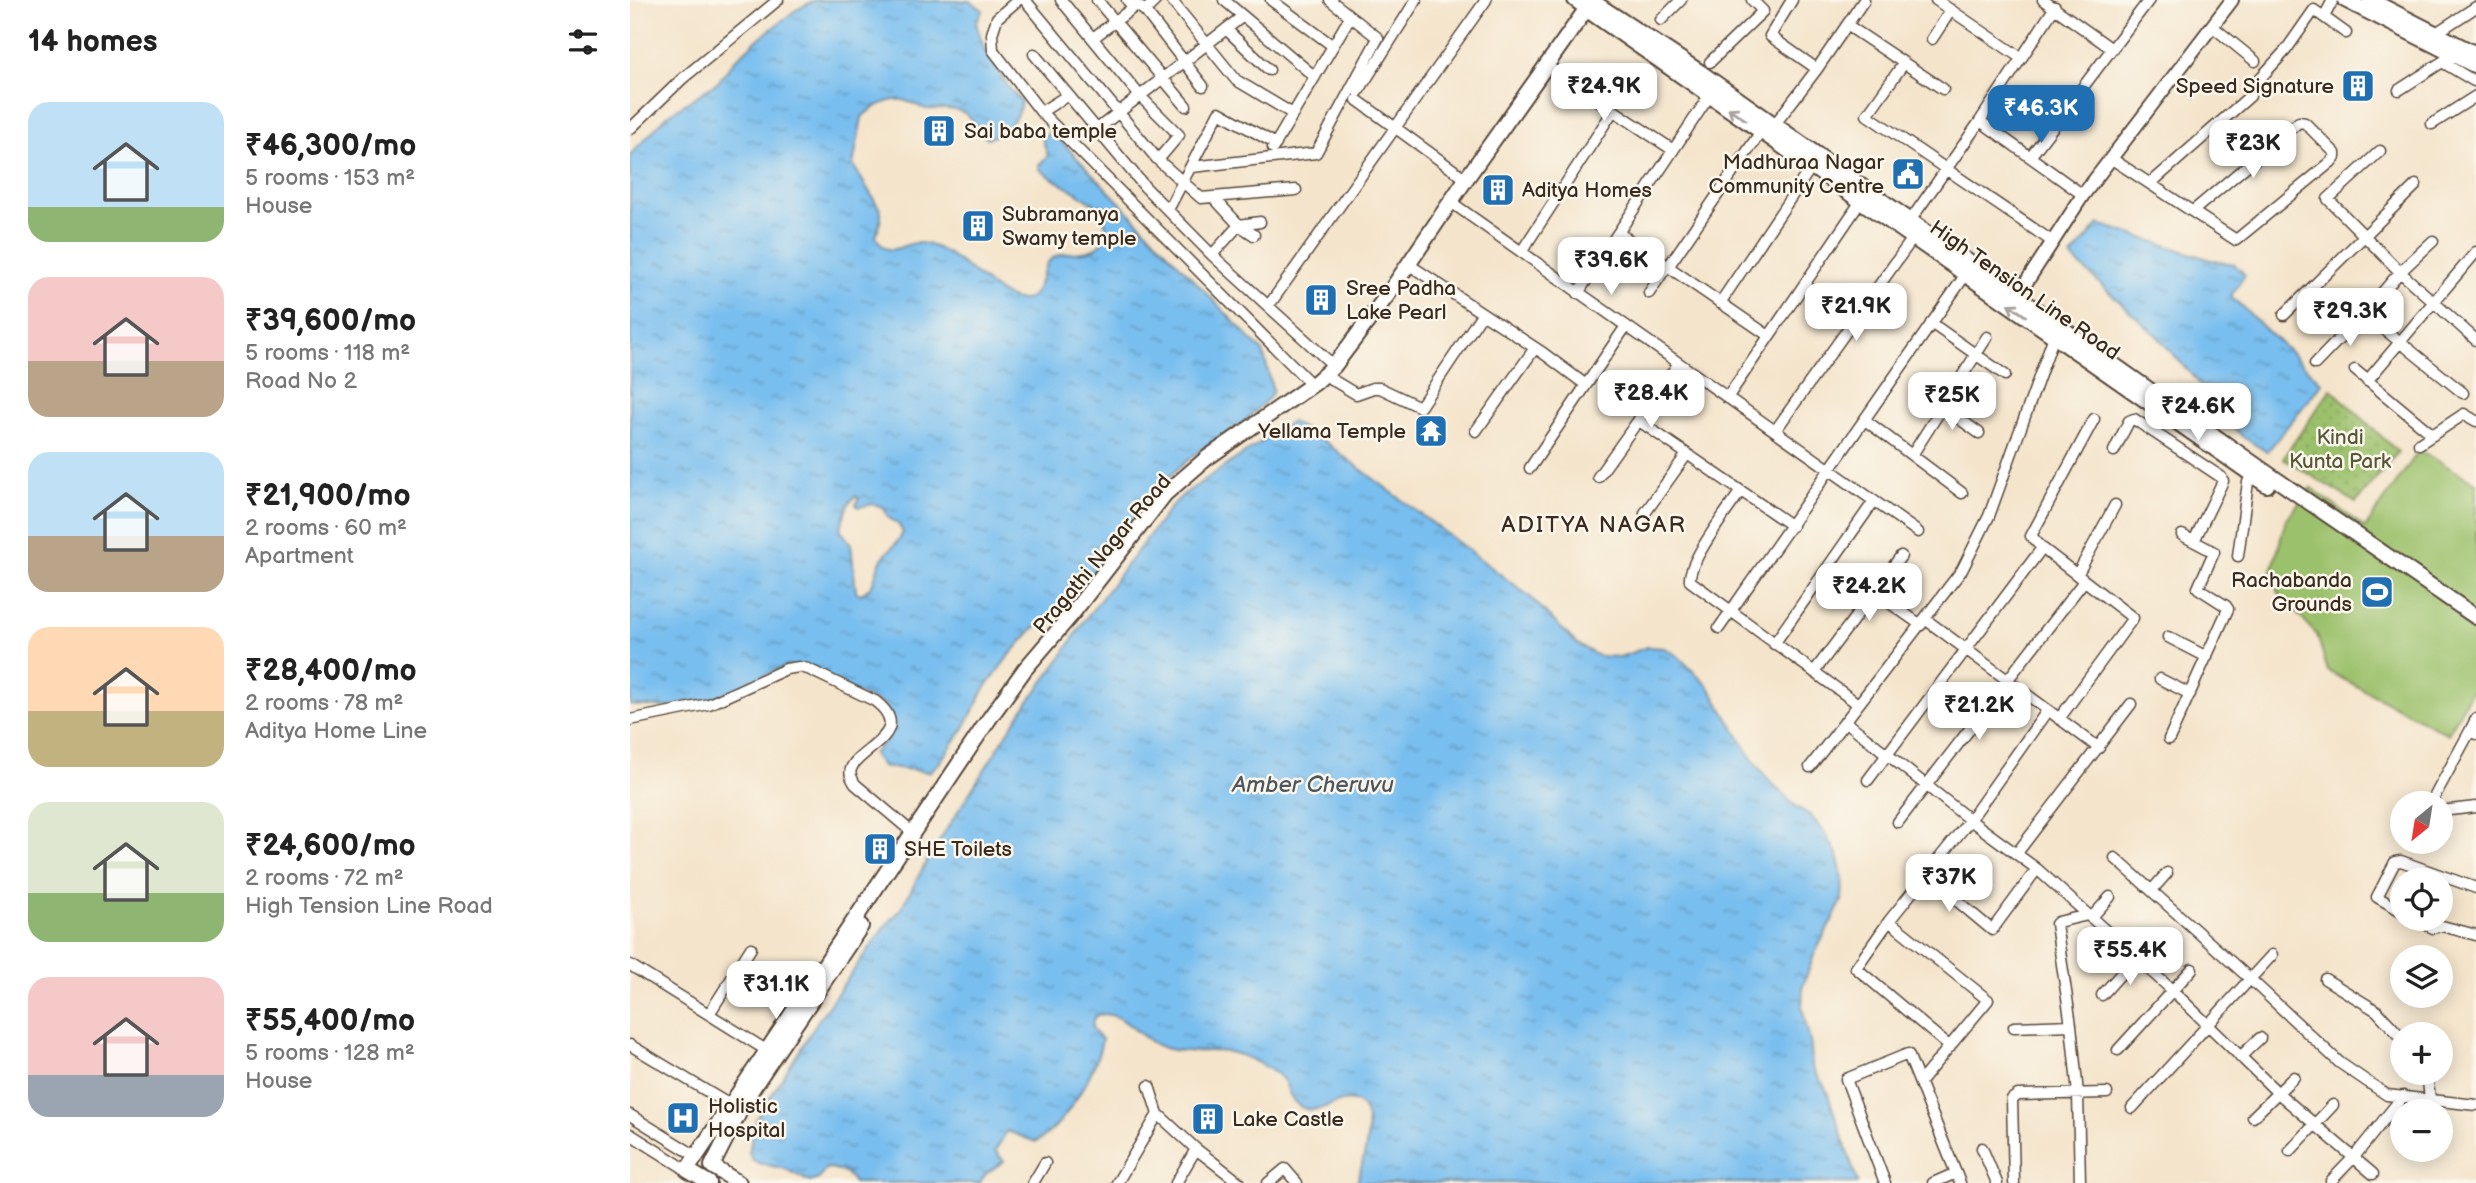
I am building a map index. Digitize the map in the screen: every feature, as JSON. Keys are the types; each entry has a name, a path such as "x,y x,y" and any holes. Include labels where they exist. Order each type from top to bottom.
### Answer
{"main road":[{"path":"2345,0 2364,2 2436,33 2476,54"},
{"path":"2364,2 2475,74"},
{"path":"1333,372 1414,268 1455,205 1553,70 1592,4"},
{"path":"1380,311 1466,179 1592,4"},
{"name":"High Tension Line Road","path":"1592,4 1710,95 1769,127 1812,166 2200,438 2254,470 2476,617"},
{"name":"High Tension Line Road","path":"1592,4 2018,295 2254,470 2476,627"},
{"name":"Pragathi Nagar Road","path":"687,1170 989,719 1165,494 1207,458 1333,372"},
{"name":"Pragathi Nagar Road","path":"706,1181 748,1095 988,736 1044,657 1165,504 1196,476 1333,372"},
{"path":"696,1156 739,1183"},
{"path":"687,1170 706,1181"}],"street":[{"path":"630,129 682,79 778,0"},
{"path":"1018,0 997,18 992,33 993,50 1041,113 1312,385"},
{"path":"1025,0 1158,160 1201,198 1296,190"},
{"path":"1061,0 1140,96 1179,135 1158,160"},
{"path":"1097,0 1186,106"},
{"path":"1093,38 1135,6 1156,0"},
{"path":"1171,0 1236,80 1293,114"},
{"path":"1224,0 1315,77"},
{"path":"1271,0 1333,46"},
{"path":"1192,167 1316,153 1378,38 1330,0"},
{"path":"1416,0 1357,96 1466,179"},
{"path":"1272,301 1486,0"},
{"path":"1661,20 1681,0"},
{"path":"1710,62 1763,11 1752,0"},
{"path":"1792,0 1770,36 1817,69"},
{"path":"1649,293 1769,127 1817,69 1864,0"},
{"path":"2043,0 2112,49"},
{"path":"2030,157 2149,0"},
{"path":"2018,295 2083,195 2232,0"},
{"path":"2325,15 2333,0"},
{"path":"1932,39 1945,4 2021,58"},
{"path":"1135,6 1203,86"},
{"path":"1910,220 1980,121 2055,7"},
{"path":"2436,33 2476,7"},
{"path":"2255,84 2286,50 2314,10 2325,15 2346,33"},
{"path":"1096,130 1243,16"},
{"path":"1266,158 1350,17"},
{"path":"1847,25 1943,89"},
{"path":"2212,26 2255,61"},
{"path":"1227,30 1269,70"},
{"path":"1034,54 1096,130 1168,210 1356,394 1380,388 1420,408 1482,314"},
{"path":"2399,90 2448,58"},
{"path":"1904,63 1867,115 2053,242"},
{"path":"1553,70 1673,150"},
{"path":"1041,113 1068,95"},
{"path":"1578,293 1710,95"},
{"path":"2151,183 2250,96"},
{"path":"2432,124 2476,96"},
{"path":"1168,210 1219,111 1276,144"},
{"path":"1522,251 1613,111"},
{"path":"1980,121 2083,195"},
{"path":"2112,159 2234,239 2237,239 2331,162 2335,153 2305,124 2299,122 2193,211"},
{"path":"2380,151 2328,199 2400,272 2476,340"},
{"path":"1720,303 1812,166"},
{"path":"2284,315 2416,185"},
{"path":"1213,197 1239,225 1254,235"},
{"path":"1727,398 1861,201"},
{"path":"1455,205 1918,533"},
{"path":"1212,255 1239,225 1260,222"},
{"path":"1619,233 1769,336"},
{"path":"1775,431 1913,238"},
{"path":"2315,365 2400,272 2433,241"},
{"path":"2367,381 2476,252"},
{"path":"1414,268 1586,385"},
{"path":"1719,628 1966,274"},
{"path":"2363,312 2463,393"},
{"path":"1931,323 2005,375"},
{"path":"1530,468 1626,326"},
{"path":"1810,767 1962,570 1989,516 2054,336"},
{"path":"1912,455 1987,337"},
{"path":"1476,431 1535,348"},
{"path":"1598,477 1678,363"},
{"path":"2355,370 2433,435"},
{"path":"1943,407 1979,433"},
{"path":"2419,444 2463,414 2476,421"},
{"path":"2059,719 2133,618 2042,548 2031,536 2094,419"},
{"path":"2114,451 2129,421 2134,419 2223,480 2194,541"},
{"path":"1865,420 1962,493"},
{"path":"1639,421 1792,526"},
{"path":"2175,446 2186,428"},
{"path":"2189,455 2200,438"},
{"path":"1645,513 1687,454"},
{"path":"2238,556 2241,519 2254,470"},
{"path":"1741,491 1706,543 1689,576 1691,582 1858,704"},
{"path":"1774,644 1874,501"},
{"path":"1898,822 2081,578 2115,505"},
{"path":"2169,739 2228,610 2198,586 2214,553 2182,535"},
{"path":"1868,780 2042,548"},
{"path":"1814,672 1901,556"},
{"path":"1874,592 1966,649 2099,748"},
{"path":"2168,637 2207,657"},
{"path":"630,720 709,704 786,669 808,669 883,707 889,722 886,731 877,745 852,765 851,779 913,832"},
{"path":"2160,679 2190,695"},
{"path":"2017,853 2131,704"},
{"path":"1950,1047 1856,968 1889,921 1970,820 2047,711"},
{"path":"2438,791 2473,733 2476,719"},
{"path":"1845,720 1970,820 2037,869 2172,990 2278,1093 2373,1174"},
{"path":"2454,810 2476,807"},
{"path":"2115,858 2340,1063 2387,1095 2430,1099 2428,1085"},
{"path":"2392,868 2395,862 2401,861 2420,868"},
{"path":"1926,875 1992,930 2037,869"},
{"path":"2390,872 2377,897 2390,904"},
{"path":"2152,890 2167,873"},
{"path":"2453,880 2476,888"},
{"path":"2080,1183 2078,1094 2056,924 2089,916 2110,897"},
{"path":"1889,921 1988,1000 1920,1082"},
{"path":"2453,929 2476,935"},
{"path":"2102,995 2151,940"},
{"path":"709,1014 751,948"},
{"path":"2132,1108 2272,955"},
{"path":"630,965 766,1050"},
{"path":"2118,1050 2192,969"},
{"path":"2325,979 2377,1011 2390,1024"},
{"path":"2014,1027 2071,1025"},
{"path":"2240,1057 2260,1038"},
{"path":"630,1045 730,1105"},
{"path":"1885,1183 1846,1079 1908,1054 1958,1178 1933,1183"},
{"path":"2253,1117 2294,1077"},
{"path":"1149,1086 1158,1114 1196,1149 1240,1183"},
{"path":"2014,1183 2012,1099 2018,1094 2107,1093"},
{"path":"2331,1181 2403,1097"},
{"path":"2453,1102 2476,1105"},
{"path":"2290,1151 2333,1105"},
{"path":"1117,1183 1158,1114"},
{"path":"630,1115 696,1156"},
{"path":"630,1134 687,1170"},
{"path":"1982,1148 1997,1183"},
{"path":"1176,1183 1196,1149"},
{"path":"1033,1183 1045,1163"},
{"path":"1268,1183 1285,1169 1297,1183"}],"green space":[{"name":"Kindi Kunta Park","path":"2331,389 2398,452 2356,503 2283,458"},
{"name":"Rachabanda Grounds","path":"2418,452 2476,483 2476,683 2448,734 2328,671 2317,635 2280,595 2271,575 2286,520 2311,488 2365,528"}],"water":[{"path":"815,0 970,1 983,10 976,23 985,51 1021,101 1018,113 1010,125 999,134 987,138 965,113 951,109 922,108 901,100 883,103 862,117 853,165 881,211 876,237 886,248 895,249 917,243 930,246 952,256 1011,298 1019,300 1032,296 1049,261 1060,255 1094,249 1105,238 1106,233 1105,221 1100,211 1081,195 1040,169 1039,165 1048,156 1042,138 1050,133 1060,140 1263,352 1273,391 1244,422 1200,450 1159,485 1084,587 1058,613 1032,630 1008,657 984,690 964,728 939,763 929,772 882,766 873,754 885,741 885,705 788,665 709,701 687,702 676,708 630,705 630,155 668,115 718,82 735,60 796,10","holes":["855,496 859,498 856,505 859,507 873,504 884,507 888,517 898,524 903,532 881,560 871,586 861,594 856,592 851,544 840,529 848,505"]},
{"path":"2099,224 2211,260 2234,264 2245,275 2231,296 2322,383 2267,452 2243,437 2220,414 2198,382 2158,337 2071,257"},
{"name":"Amber Cheruvu","path":"1291,422 1317,436 1529,596 1576,643 1598,656 1620,657 1647,647 1664,648 1678,656 1709,687 1753,760 1767,778 1795,806 1811,816 1825,833 1837,854 1843,881 1842,901 1814,955 1803,986 1802,1007 1811,1046 1812,1067 1826,1089 1858,1183 1357,1183 1368,1132 1361,1106 1348,1101 1316,1109 1301,1107 1292,1099 1281,1078 1253,1060 1228,1052 1167,1049 1151,1042 1121,1019 1104,1014 1095,1016 1092,1024 1096,1034 1102,1039 1094,1066 1068,1111 1047,1135 1036,1142 1007,1131 995,1151 1004,1161 987,1173 979,1183 854,1183 843,1172 826,1168 819,1179 810,1182 786,1169 758,1163 752,1159 749,1152 756,1120 821,1016 883,929 901,909 929,857 1021,712 1061,658 1084,621 1171,507 1184,494"}],"place":[{"name":"Speed Signature","path":"2358,86"},
{"name":"Sai baba temple","path":"939,131"},
{"name":"Madhuraa Nagar Community Centre","path":"1908,174"},
{"name":"Aditya Homes","path":"1498,190"},
{"name":"Subramanya Swamy temple","path":"978,226"},
{"name":"Sree Padha Lake Pearl","path":"1321,300"},
{"name":"Yellama Temple","path":"1431,431"},
{"name":"Rachabanda Grounds","path":"2377,592"},
{"name":"SHE Toilets","path":"880,849"},
{"name":"Holistic Hospital","path":"683,1118"},
{"name":"Lake Castle","path":"1208,1119"}],"district":[{"name":"ADITYA NAGAR","path":"1594,524"}]}
